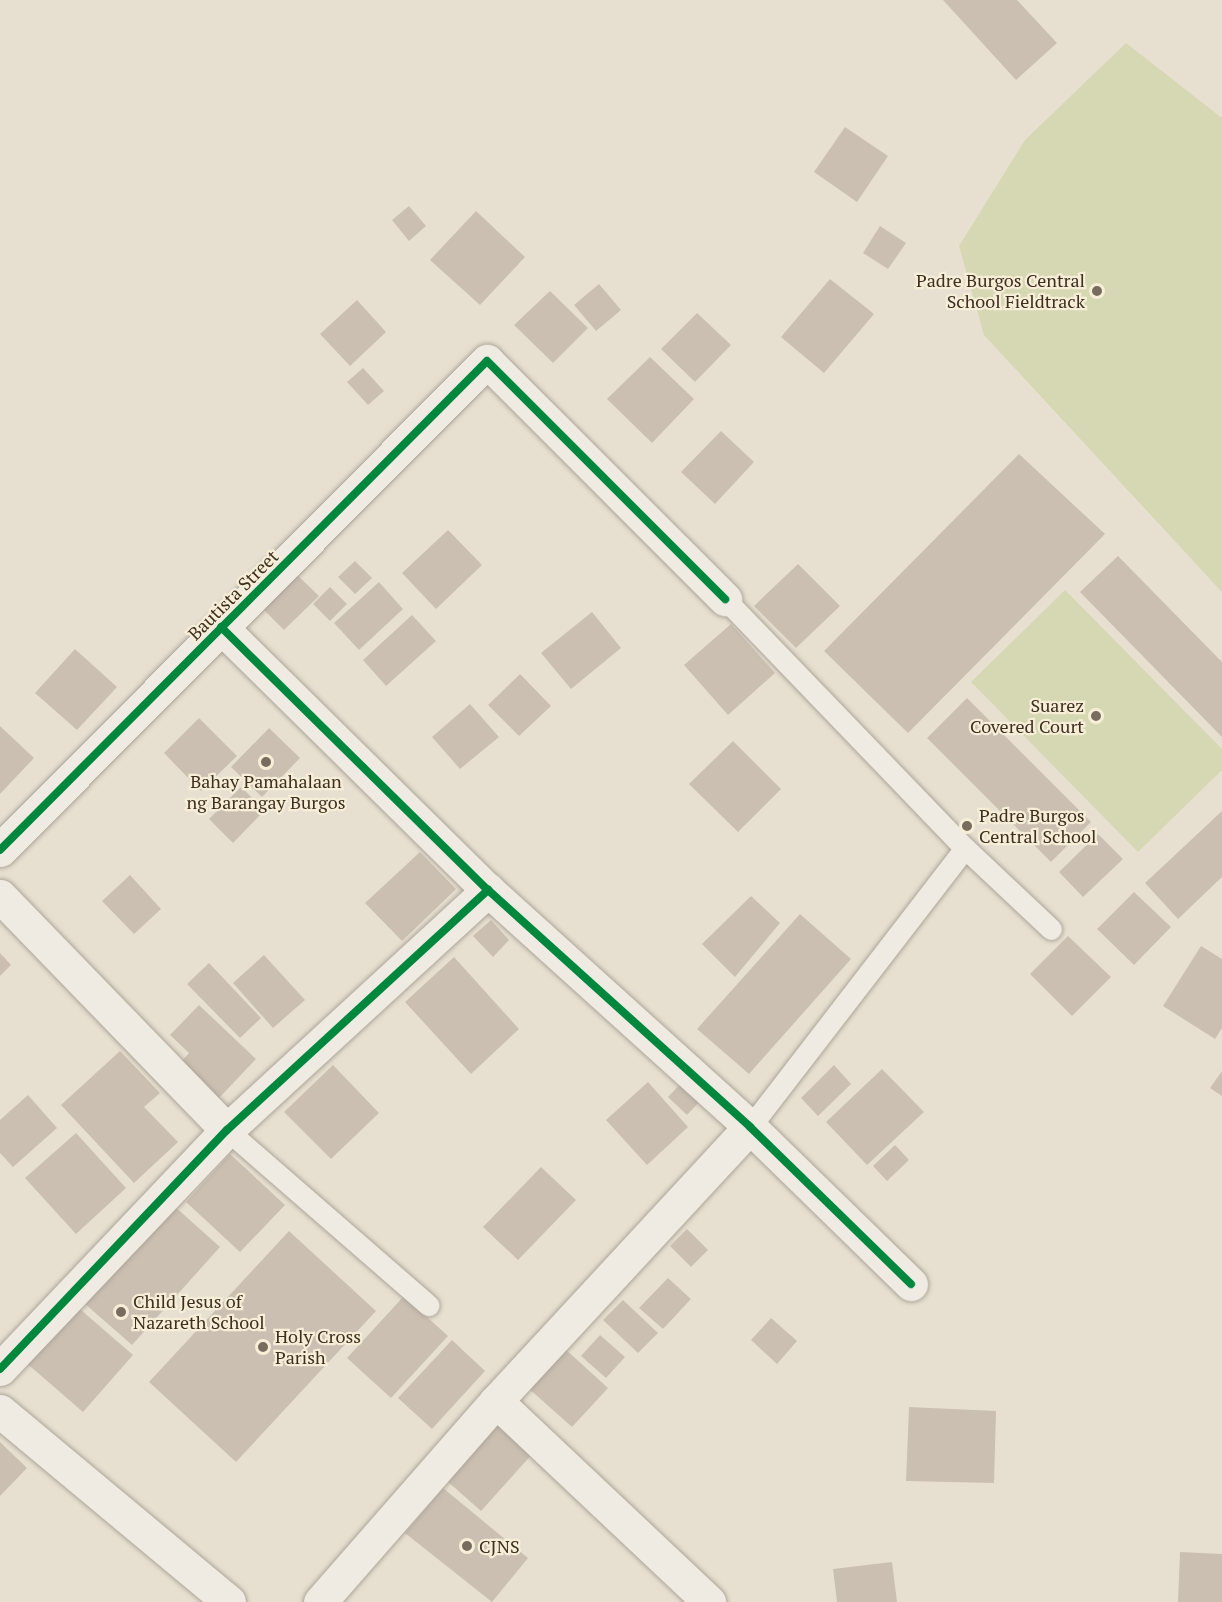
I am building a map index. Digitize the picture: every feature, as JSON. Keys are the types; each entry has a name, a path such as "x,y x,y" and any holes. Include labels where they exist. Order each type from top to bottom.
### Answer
{"street":[{"name":"Bautista Street","path":"0,850 487,361 725,599"},
{"path":"221,627 488,890 750,1127 911,1284"},
{"path":"0,1369 227,1130 488,890"},
{"path":"0,896 227,1130"},
{"path":"320,1602 496,1401 750,1127"},
{"path":"496,1401 709,1602"},
{"path":"0,1411 229,1602"}],"lane":[{"path":"725,599 965,848 1052,928"},
{"path":"750,1127 965,848"},
{"path":"227,1130 428,1305"}],"green space":[{"name":"Padre Burgos Central School Fieldtrack","path":"1126,43 1222,118 1222,592 984,335 959,246 1025,140"},
{"name":"Suarez Covered Court","path":"1065,590 1222,749 1222,770 1138,852 971,682"}],"building":[{"path":"943,0 1017,0 1057,43 1016,80"},
{"path":"845,127 888,156 857,202 814,172"},
{"path":"409,206 426,226 409,241 392,220"},
{"path":"476,211 525,257 480,305 430,260"},
{"path":"880,226 906,243 888,269 863,253"},
{"path":"830,279 874,314 824,373 781,337"},
{"path":"599,284 621,310 596,331 574,305"},
{"path":"550,291 588,328 553,363 514,325"},
{"path":"357,300 386,332 350,366 320,334"},
{"path":"697,313 731,345 695,382 661,349"},
{"path":"650,357 694,399 652,443 607,399"},
{"path":"363,368 384,391 368,405 347,382"},
{"path":"721,431 754,462 715,504 681,472"},
{"path":"1019,454 1105,534 908,733 824,651"},
{"path":"448,530 482,565 436,609 402,573"},
{"path":"1118,556 1222,662 1222,737 1080,592"},
{"path":"355,561 372,578 355,594 338,577"},
{"path":"798,564 840,606 796,648 754,606"},
{"path":"288,566 319,596 284,630 253,599"},
{"path":"379,582 403,609 359,650 334,623"},
{"path":"330,587 347,604 330,621 313,604"},
{"path":"592,612 621,648 571,689 541,653"},
{"path":"412,615 436,641 386,686 363,660"},
{"path":"731,624 775,673 728,715 684,665"},
{"path":"75,649 117,687 77,730 35,693"},
{"path":"520,674 551,706 519,736 488,705"},
{"path":"967,698 1091,822 1051,862 927,738"},
{"path":"470,704 499,737 460,769 432,737"},
{"path":"199,718 237,756 201,791 164,753"},
{"path":"0,726 34,758 0,794"},
{"name":"Bahay Pamahalaan ng Barangay Burgos","path":"269,728 300,758 262,797 231,767"},
{"path":"733,741 781,789 738,832 689,784"},
{"path":"241,787 265,810 233,843 209,819"},
{"path":"1222,811 1222,877 1178,919 1145,883"},
{"path":"1098,834 1123,859 1083,897 1059,872"},
{"path":"420,852 456,889 402,941 365,903"},
{"path":"130,875 161,909 134,934 102,901"},
{"path":"1134,892 1171,927 1134,965 1097,929"},
{"path":"751,896 780,923 735,977 702,944"},
{"path":"800,914 851,959 749,1074 697,1029"},
{"path":"491,920 509,940 493,957 473,936"},
{"path":"1068,936 1111,977 1072,1016 1030,974"},
{"path":"1201,946 1222,959 1222,1028 1215,1039 1163,1006"},
{"path":"0,953 11,965 0,976"},
{"path":"264,955 305,1000 273,1028 233,983"},
{"path":"454,957 519,1029 471,1074 405,1002"},
{"path":"209,963 261,1018 240,1038 187,984"},
{"path":"199,1005 256,1059 219,1098 181,1062 189,1053 170,1035"},
{"path":"120,1051 160,1093 144,1107 178,1142 134,1183 61,1105"},
{"path":"333,1065 379,1113 331,1159 284,1112"},
{"path":"834,1065 851,1084 818,1116 801,1098"},
{"path":"882,1069 924,1112 867,1165 826,1122"},
{"path":"1222,1071 1222,1096 1210,1088"},
{"path":"686,1078 705,1096 687,1115 668,1097"},
{"path":"648,1082 688,1127 647,1165 606,1120"},
{"path":"28,1095 57,1128 13,1167 0,1153 0,1120"},
{"path":"76,1133 126,1188 76,1234 25,1178"},
{"path":"895,1145 909,1160 887,1181 873,1166"},
{"path":"230,1154 285,1205 240,1252 186,1202"},
{"path":"541,1167 576,1200 518,1260 483,1227"},
{"path":"173,1205 220,1247 132,1345 84,1303"},
{"path":"687,1229 708,1250 691,1267 670,1246"},
{"name":"Holy Cross Parish","path":"289,1231 376,1311 236,1462 149,1382"},
{"path":"668,1278 691,1299 663,1329 639,1308"},
{"path":"404,1296 448,1336 391,1398 347,1358"},
{"path":"623,1300 658,1333 638,1353 603,1320"},
{"path":"74,1304 133,1355 83,1412 24,1361"},
{"path":"771,1318 797,1341 777,1364 751,1340"},
{"path":"600,1335 625,1357 606,1378 581,1356"},
{"path":"452,1340 485,1371 432,1429 398,1398"},
{"path":"563,1347 608,1388 572,1427 527,1387"},
{"path":"909,1407 996,1411 994,1483 906,1481"},
{"path":"499,1421 534,1452 481,1511 446,1480"},
{"path":"0,1442 27,1468 0,1496"},
{"name":"CJNS","path":"443,1488 528,1558 492,1602 405,1533"},
{"path":"1180,1552 1222,1554 1222,1602 1178,1602"},
{"path":"892,1562 897,1602 837,1602 833,1569"}],"cycle path":[{"path":"0,850 487,361 725,599"},
{"path":"221,627 488,890 750,1127 911,1284"},
{"path":"0,1369 227,1130 488,890"}],"place":[{"name":"Padre Burgos Central School Fieldtrack","path":"1097,291"},
{"name":"Suarez Covered Court","path":"1096,716"},
{"name":"Bahay Pamahalaan ng Barangay Burgos","path":"266,762"},
{"name":"Padre Burgos Central School","path":"967,826"},
{"name":"Child Jesus of Nazareth School","path":"121,1312"},
{"name":"Holy Cross Parish","path":"263,1347"},
{"name":"CJNS","path":"467,1546"}]}
